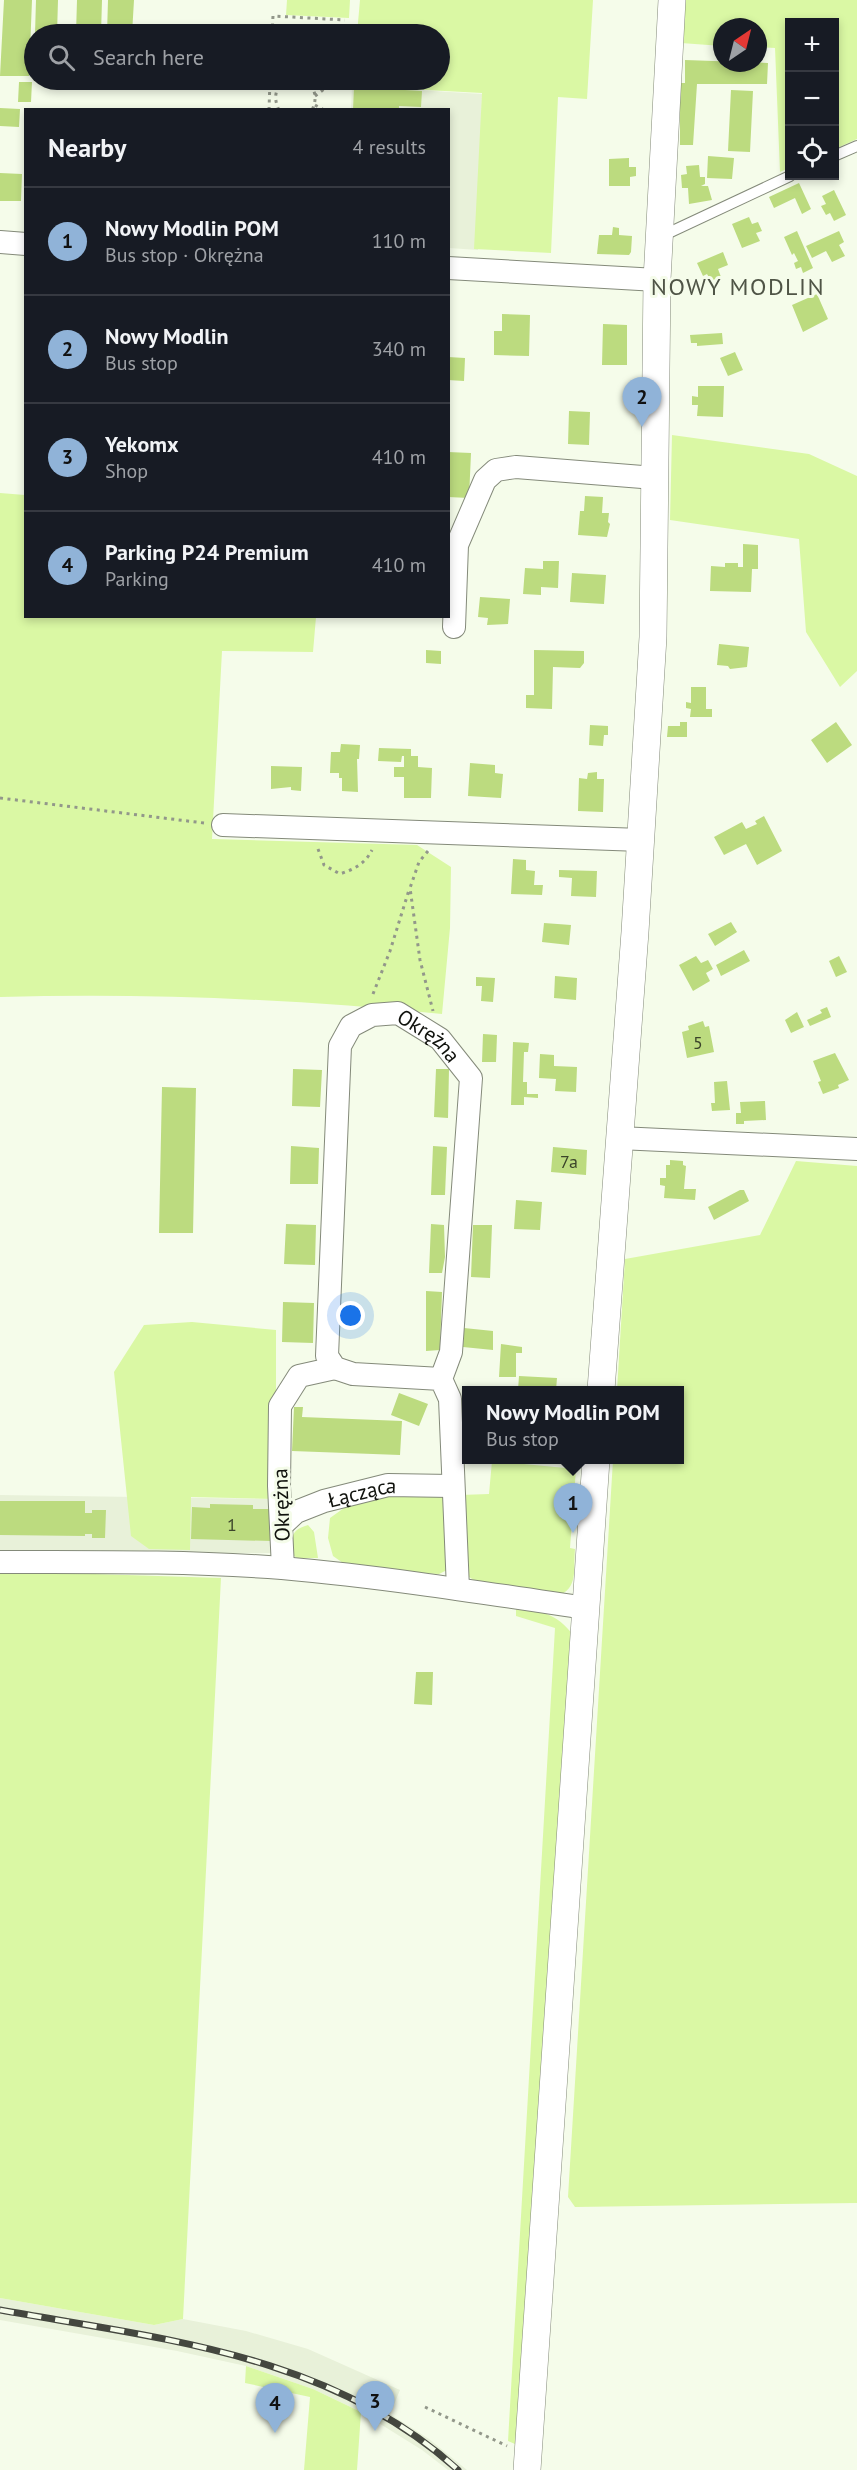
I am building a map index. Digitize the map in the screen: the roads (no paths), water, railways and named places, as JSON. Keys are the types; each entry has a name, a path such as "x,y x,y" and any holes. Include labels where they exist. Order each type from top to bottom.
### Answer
{"street":[{"path":"601,1386 641,840 653,637 657,280 672,0"},
{"path":"0,242 24,244"},
{"path":"450,268 657,280"},
{"path":"454,627 457,545 485,480 496,470 516,467 655,478"},
{"path":"223,825 641,840"},
{"name":"Okrężna","path":"283,1568 279,1486 280,1406 299,1376 335,1368 353,1374 441,1379 451,1352 471,1078 440,1039 398,1012 372,1015 351,1026 340,1046 327,1356 335,1368"},
{"path":"619,1138 854,1147"},
{"path":"441,1379 450,1399 458,1589"},
{"path":"528,2463 596,1464"},
{"name":"Łącząca","path":"281,1526 296,1512 324,1501 388,1485 452,1486"},
{"path":"0,1562 176,1562 283,1568 458,1589 585,1608"}],"lane":[{"path":"839,154 857,146"},
{"path":"659,238 785,178"}],"railway":[{"path":"0,2310 182,2343 242,2357 300,2376 355,2400 408,2431 458,2470"}],"place":[{"name":"Nowy Modlin","path":"642,427"},
{"name":"Nowy Modlin POM","path":"573,1533"},
{"name":"Yekomx","path":"375,2431"},
{"name":"Parking P24 Premium","path":"275,2433"}],"district":[{"name":"NOWY MODLIN","path":"738,286"}]}
